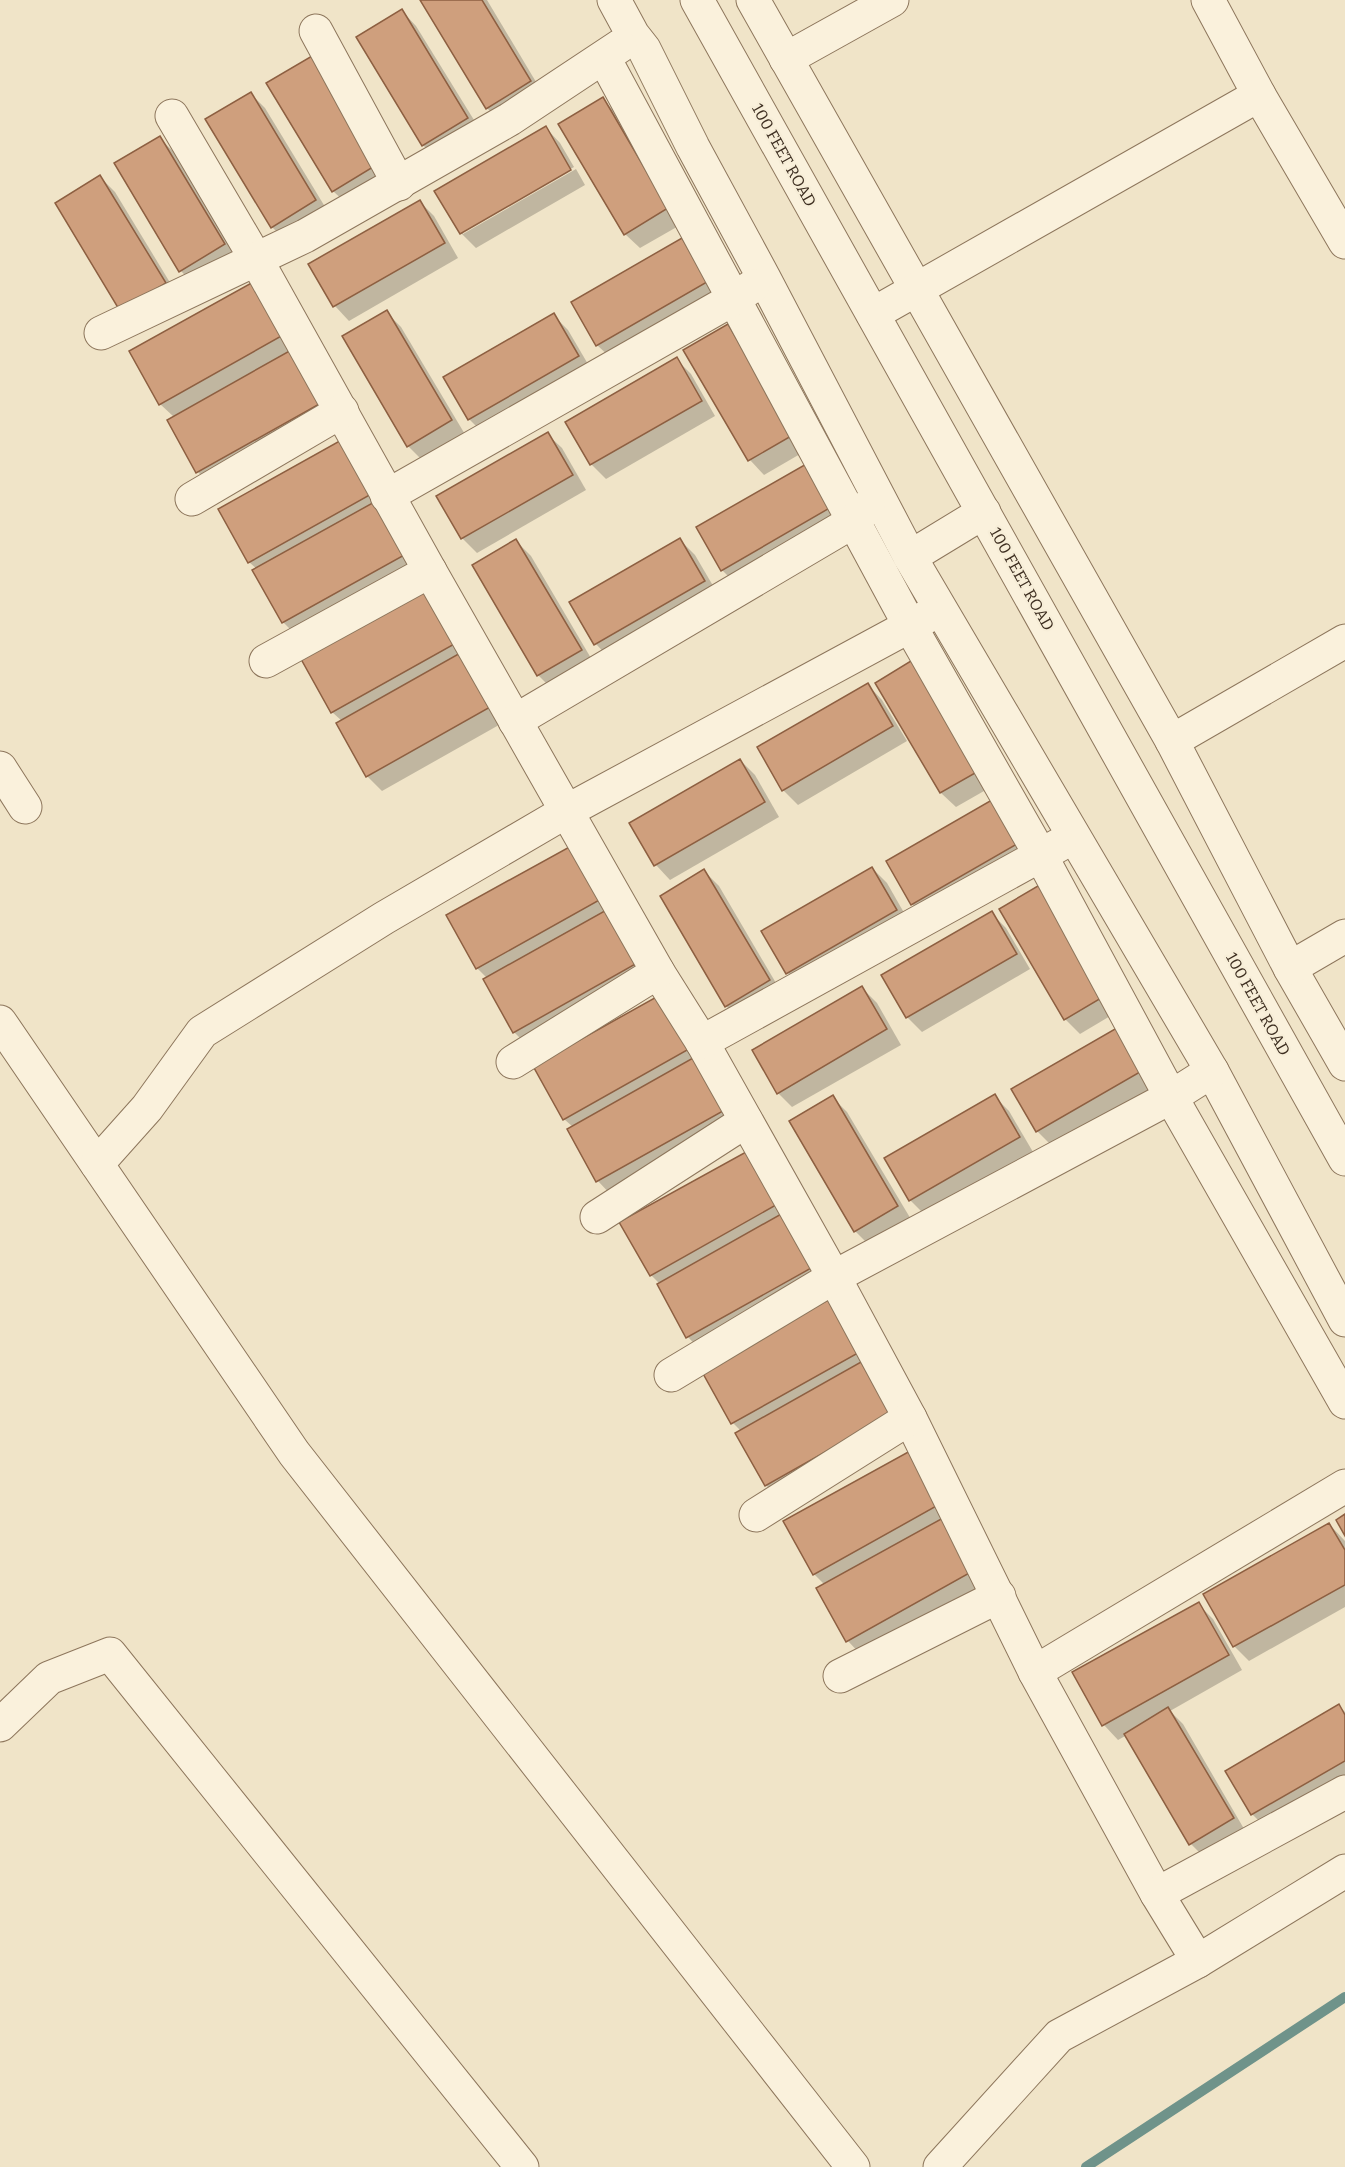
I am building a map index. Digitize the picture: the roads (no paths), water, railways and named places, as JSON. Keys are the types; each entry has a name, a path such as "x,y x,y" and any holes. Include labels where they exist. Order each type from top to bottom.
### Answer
{"street":[{"path":"614,0 644,50 910,557 1212,1071 1345,1320"},
{"name":"100 FEET ROAD","path":"697,0 1345,1159"},
{"path":"753,0 1172,741 1290,968 1345,1064"},
{"path":"786,59 892,0"},
{"path":"1208,0 1259,95 1345,242"},
{"path":"316,31 399,184"},
{"path":"101,333 305,236 399,184 510,119 604,58 633,35"},
{"path":"604,58 910,626 1041,856 1171,1098 1345,1402"},
{"path":"873,314 1259,95"},
{"path":"172,116 256,259 387,496 658,972 702,1042 834,1277 910,1418 1035,1672 1157,1894 1198,1961"},
{"path":"387,496 735,298 764,278"},
{"path":"192,499 342,411"},
{"path":"515,721 854,521 877,496"},
{"path":"910,557 984,512"},
{"path":"267,662 430,571"},
{"path":"97,1164 147,1108 202,1032 384,918 567,811 940,610"},
{"path":"1172,741 1345,641"},
{"path":"0,768 25,807"},
{"path":"702,1042 1073,837"},
{"path":"1290,968 1345,936"},
{"path":"513,1062 658,972"},
{"path":"0,1022 294,1453 853,2167"},
{"path":"671,1376 834,1277 1171,1098 1212,1071"},
{"path":"597,1217 746,1121"},
{"path":"756,1515 910,1418"},
{"path":"1035,1672 1345,1486"},
{"path":"840,1676 999,1596"},
{"path":"0,1725 49,1678 110,1654 522,2167"},
{"path":"1157,1894 1345,1792"},
{"path":"940,2167 1059,2036 1198,1961 1345,1871"}],"waterway":[{"path":"1086,2167 1345,1997"}]}
